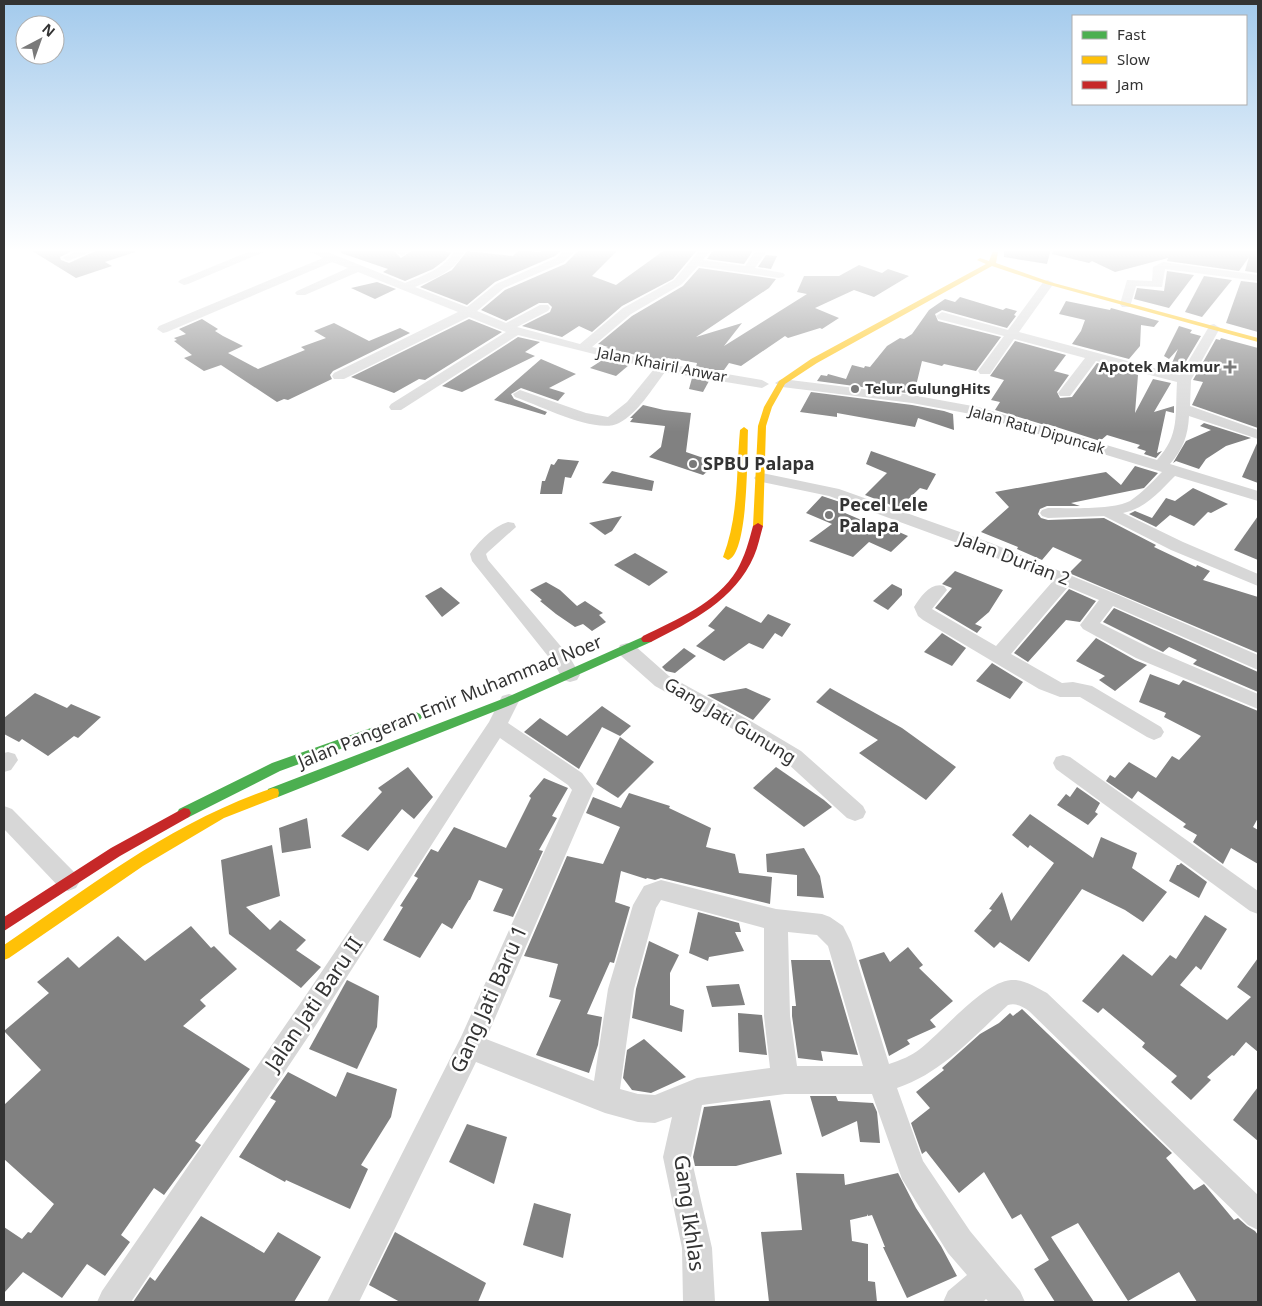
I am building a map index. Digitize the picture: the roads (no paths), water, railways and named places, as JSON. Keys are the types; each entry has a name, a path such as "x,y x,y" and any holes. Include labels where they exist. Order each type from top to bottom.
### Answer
{"main road":[{"name":"Jalan Pangeran Emir Muhammad Noer","path":"889,316 899,310"},
{"name":"Jalan Pangeran Emir Muhammad Noer","path":"759,389 773,375 810,359 901,310"},
{"path":"1148,310 1258,340"},
{"name":"Jalan Pangeran Emir Muhammad Noer","path":"4,953 138,862 219,814 509,701 564,665 627,650 703,610 732,583 749,557 760,521 762,478 761,415 782,383 810,359"},
{"path":"722,566 738,534 744,481 742,439 745,421"},
{"path":"742,504 760,506"},
{"path":"691,604 703,610"},
{"name":"Jalan Pangeran Emir Muhammad Noer","path":"5,923 146,833 238,785 276,767 423,714"},
{"path":"331,746 336,767"},
{"path":"90,868 105,886"}],"street":[{"path":"163,330 210,310"},
{"name":"Jalan Khairil Anwar","path":"464,310 511,329 583,349 759,389"},
{"path":"339,376 471,310"},
{"path":"396,408 541,310"},
{"path":"583,349 590,341 630,310"},
{"path":"985,371 1029,310"},
{"path":"942,316 1184,380"},
{"path":"1048,513 1116,510 1130,506 1147,495 1167,467 1176,447 1181,434 1184,409 1184,380 1214,328"},
{"path":"1065,393 1094,355"},
{"path":"520,394 595,421 609,422 613,421 631,405 662,367"},
{"name":"Jalan Ratu Dipuncak","path":"782,383 953,406 1167,467 1258,496"},
{"path":"1184,409 1258,435"},
{"name":"Jalan Durian 2","path":"762,478 833,492 862,501 1065,579 1258,663"},
{"path":"1104,510 1177,546 1258,580"},
{"path":"508,527 482,548 478,554 480,561 564,665"},
{"path":"999,655 1065,579"},
{"path":"938,590 924,605 924,612 1046,684 1060,690 1086,691 1154,732"},
{"path":"1110,598 1089,625 1143,653 1258,702"},
{"name":"Gang Jati Gunung","path":"627,650 662,681 747,728 794,757 855,812"},
{"name":"Jalan Jati Baru II","path":"113,1302 309,1013 497,726 509,701"},
{"name":"Gang Jati Baru 1","path":"343,1302 470,1046 583,789 575,779 497,726"},
{"path":"1063,763 1258,904"},
{"path":"4,815 68,882"},
{"path":"605,1099 621,989 645,905 652,893 661,890 776,920 822,925 834,934 839,942 881,1080 912,1169 960,1242 987,1278 1009,1302"},
{"path":"776,920 777,1016 785,1080"},
{"path":"470,1046 605,1099 638,1108 655,1109 690,1095 718,1088 785,1080 881,1080 911,1070 929,1059 1000,995 1009,991 1021,992 1038,1002 1258,1215"},
{"name":"Gang Ikhlas","path":"690,1095 677,1157 698,1248 699,1302"},
{"path":"959,1302 987,1278"}],"place":[{"name":"Apotek Makmur","path":"1230,367"},
{"name":"Telur GulungHits","path":"855,389"},
{"name":"SPBU Palapa","path":"693,464"},
{"name":"Pecel Lele Palapa","path":"829,515"}]}
